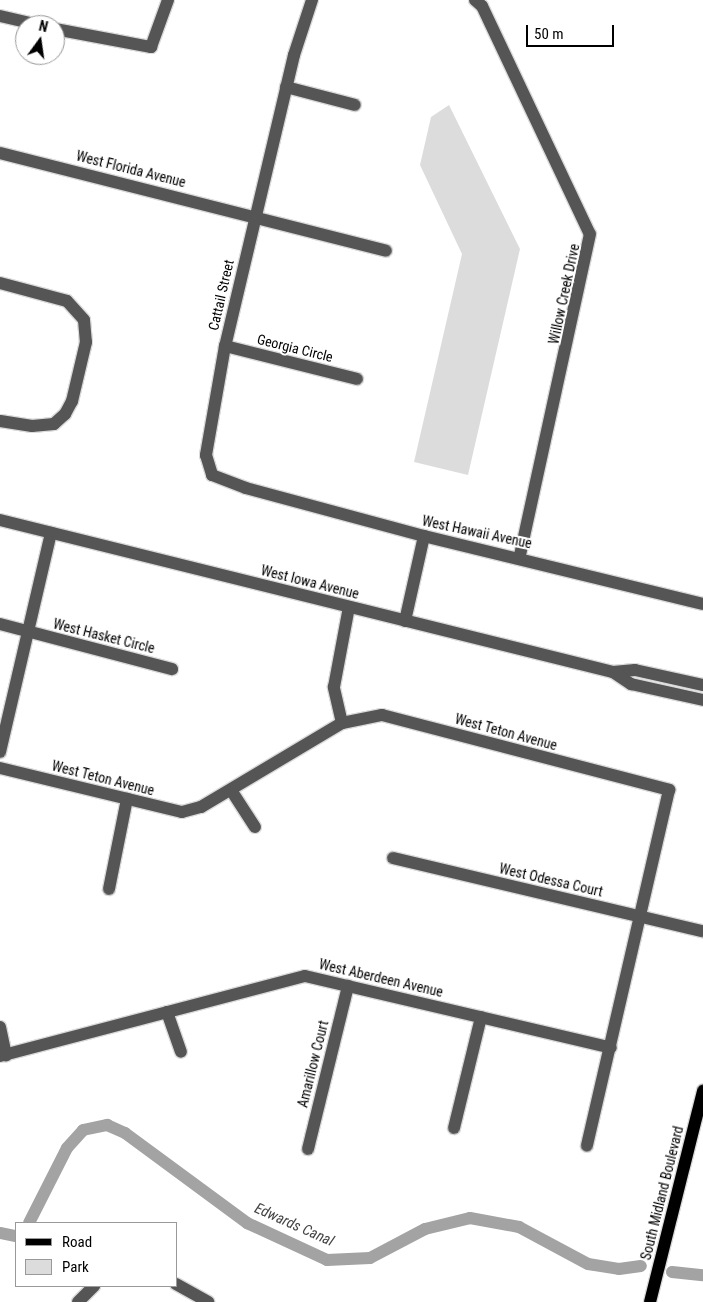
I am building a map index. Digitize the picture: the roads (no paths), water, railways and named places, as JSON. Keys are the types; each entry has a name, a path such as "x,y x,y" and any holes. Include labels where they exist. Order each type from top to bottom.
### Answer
{"main road":[{"name":"South Midland Boulevard","path":"650,1302 703,1092"}],"street":[{"path":"65,31 150,47 168,0"},
{"name":"Cattail Street","path":"246,488 212,475 206,455 225,346 255,216 294,55 312,0"},
{"name":"Willow Creek Drive","path":"475,0 482,6 590,234 520,556"},
{"path":"0,16 15,19"},
{"path":"286,87 355,105"},
{"name":"West Florida Avenue","path":"0,153 255,216 386,251"},
{"path":"0,283 18,286 68,301 84,320 86,342 72,401 65,414 54,424 32,426 0,422"},
{"name":"Georgia Circle","path":"225,346 357,378"},
{"name":"West Hawaii Avenue","path":"246,488 424,536 520,556 703,604"},
{"name":"West Iowa Avenue","path":"0,520 613,672 635,670 703,685"},
{"path":"0,752 51,534"},
{"path":"405,621 424,536"},
{"path":"342,723 334,687 349,607"},
{"name":"West Hasket Circle","path":"0,624 172,669"},
{"name":"West Iowa Avenue","path":"613,672 630,684 703,700"},
{"name":"West Teton Avenue","path":"0,768 182,812 231,790 342,723 382,715 669,790 587,1146"},
{"path":"231,790 255,827"},
{"path":"109,889 127,799"},
{"name":"West Odessa Court","path":"393,858 703,931"},
{"name":"West Aberdeen Avenue","path":"3,1055 305,976 611,1048"},
{"name":"Amarillow Court","path":"308,1149 348,986"},
{"path":"167,1012 181,1052"},
{"path":"454,1128 480,1017"},
{"path":"0,1027 3,1055"},
{"path":"178,1285 208,1302"},
{"path":"78,1302 93,1287"}],"waterway":[{"name":"Edwards Canal","path":"30,1222 67,1148 83,1130 107,1125 125,1133 247,1223 327,1260 370,1258 425,1229 470,1218 519,1227 588,1264 619,1269 641,1266"},
{"name":"Edwards Canal","path":"0,1233 15,1236"},
{"name":"Edwards Canal","path":"672,1272 703,1275"}]}
